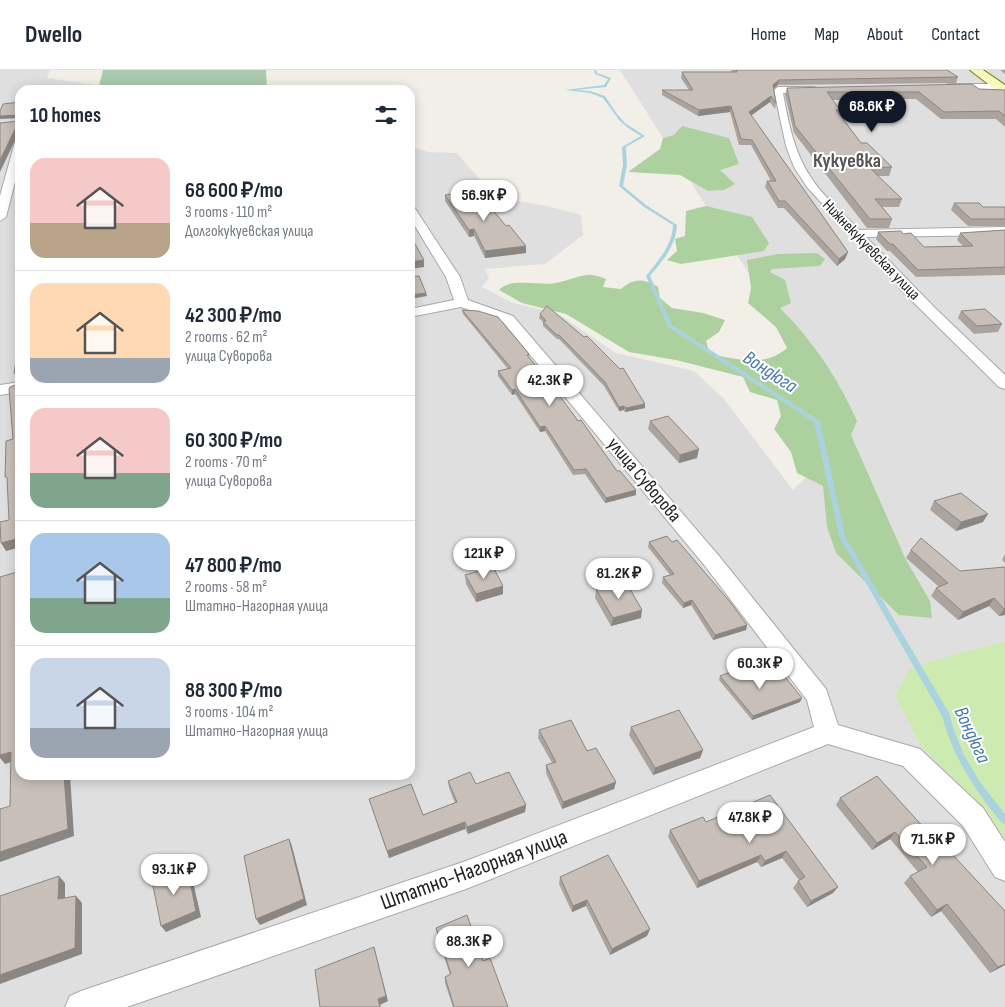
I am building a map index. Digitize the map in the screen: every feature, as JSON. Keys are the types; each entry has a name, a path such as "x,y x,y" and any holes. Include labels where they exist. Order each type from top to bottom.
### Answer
{"main road":[{"path":"976,70 1002,89"}],"street":[{"path":"942,88 1002,89"},
{"name":"Нижнекукуевская улица","path":"826,90 778,90 783,120 794,154 806,177 832,210 962,345 1005,384"},
{"path":"0,217 15,161"},
{"path":"415,217 453,277 462,303 415,312"},
{"path":"857,234 1005,231"},
{"name":"улица Суворова","path":"462,303 508,319 712,562 818,696 828,733"},
{"path":"0,390 15,388"},
{"path":"828,733 911,757 973,817 1005,867"},
{"name":"Штатно-Нагорная улица","path":"81,1007 466,875 828,733"}],"shaded area":[{"path":"0,70 50,70 47,78 94,85 15,85 15,780 415,780 415,148 428,152 457,153 495,197 547,206 581,215 583,235 545,264 485,269 489,278 482,287 513,303 557,313 616,353 694,371 724,399 793,490 850,434 620,70 1005,70 1005,1007 0,1007"}],"green space":[{"path":"103,70 266,70 267,85 99,85"},
{"path":"682,126 729,138 739,164 720,170 735,184 724,190 708,191 680,175 628,172 660,149 663,138 674,135"},
{"path":"706,206 752,217 769,243 764,251 681,264 667,260 677,251 675,239 685,236 686,211"},
{"path":"817,253 825,259 820,266 772,269 770,272 785,280 791,303 780,308 814,347 850,405 857,421 851,435 906,560 930,601 932,618 899,615 836,553 827,527 823,486 797,473 791,452 774,429 781,416 777,400 750,392 743,377 676,360 629,352 566,314 522,303 499,290 510,284 550,284 590,275 606,279 603,287 621,289 635,281 648,282 658,287 660,298 672,308 703,313 725,320 719,332 706,341 710,354 740,360 760,360 778,354 787,348 776,327 748,303 751,288 747,260 778,254"},
{"path":"1005,641 1005,838 984,811 921,746 895,696 909,669"}],"building":[{"path":"736,70 947,70 958,77 779,80 773,85 776,103 771,96 749,112 848,252 839,259 785,201 779,201 767,181 776,181 752,140 741,139 731,106 699,110 662,90 693,90 682,72 737,72"},
{"path":"972,84 979,89 1005,90 1005,116 999,111 944,112 919,92 827,92 840,110 836,110 861,143 867,143 892,167 870,168 902,199 875,199 892,219 870,219 795,126 787,88"},
{"path":"15,103 15,115 0,116 3,104"},
{"path":"15,121 15,129 0,160 0,123"},
{"path":"472,191 478,192 506,226 509,225 526,246 485,251 474,229 469,230 445,195"},
{"path":"954,203 979,203 983,207 1005,207 1005,219 971,219"},
{"path":"1005,230 1005,267 918,270 893,244 890,244 878,232 901,231 903,234 911,233 924,247 973,246 960,233"},
{"path":"415,244 424,260 415,261"},
{"path":"415,276 419,276 426,293 415,294"},
{"path":"547,306 584,337 587,336 620,369 623,368 645,404 626,408 624,406 619,407 605,382 559,335 543,322 546,321 540,314"},
{"path":"985,309 1002,324 977,326 961,311"},
{"path":"462,310 478,311 498,317 529,354 527,355 578,421 581,420 617,471 620,471 636,490 606,498 586,469 574,470 545,426 540,427 515,389 512,390 498,371 511,368"},
{"path":"15,385 15,539 1,543 0,522 9,520 7,477 5,477 6,441 13,439 10,387"},
{"path":"668,416 699,449 680,455 650,421"},
{"path":"961,493 988,514 961,522 934,501"},
{"path":"667,536 672,542 677,540 731,603 747,625 715,635 692,600 684,603 663,577 674,574 649,542"},
{"path":"921,538 960,571 1005,567 1005,608 994,598 963,612 936,588 948,583 911,550"},
{"path":"493,567 503,586 476,594 465,575"},
{"path":"15,572 15,780 64,780 68,829 0,852 0,809 10,806 11,752 0,755 0,577"},
{"path":"626,582 642,610 613,618 596,589"},
{"path":"752,664 765,679 782,673 802,698 753,716 720,676"},
{"path":"679,710 703,750 655,768 631,727"},
{"path":"571,720 587,751 596,748 616,782 563,802 546,765 556,762 539,730"},
{"path":"470,772 476,784 509,772 526,805 467,827 465,822 387,851 369,799 411,784 423,815 457,802 448,781"},
{"path":"877,776 936,841 939,840 1005,911 1005,964 998,967 947,904 937,910 910,876 927,867 895,832 877,843 840,798"},
{"path":"770,795 838,887 811,901 798,881 805,877 786,851 765,861 761,855 699,881 670,830 703,817 706,822"},
{"path":"289,839 304,899 256,919 244,856"},
{"path":"608,855 650,929 612,949 587,900 573,906 560,877"},
{"path":"187,866 196,911 161,926 152,881"},
{"path":"59,876 58,899 76,896 75,948 0,975 0,896"},
{"path":"467,915 483,961 490,958 508,1007 454,1007 445,977 451,974 436,928"},
{"path":"374,947 386,996 378,999 380,1007 320,1007 315,970"}],"waterway":[{"name":"Вондюга","path":"595,70 596,73 610,79 605,86 566,90 590,92 604,97 624,124 643,136 624,147 625,165 621,186 645,206 675,225 675,233 670,246 648,276 670,326 817,421 842,536 946,715 961,758 986,797 1005,820"}],"district":[{"name":"Кукуевка","path":"847,161"}]}
